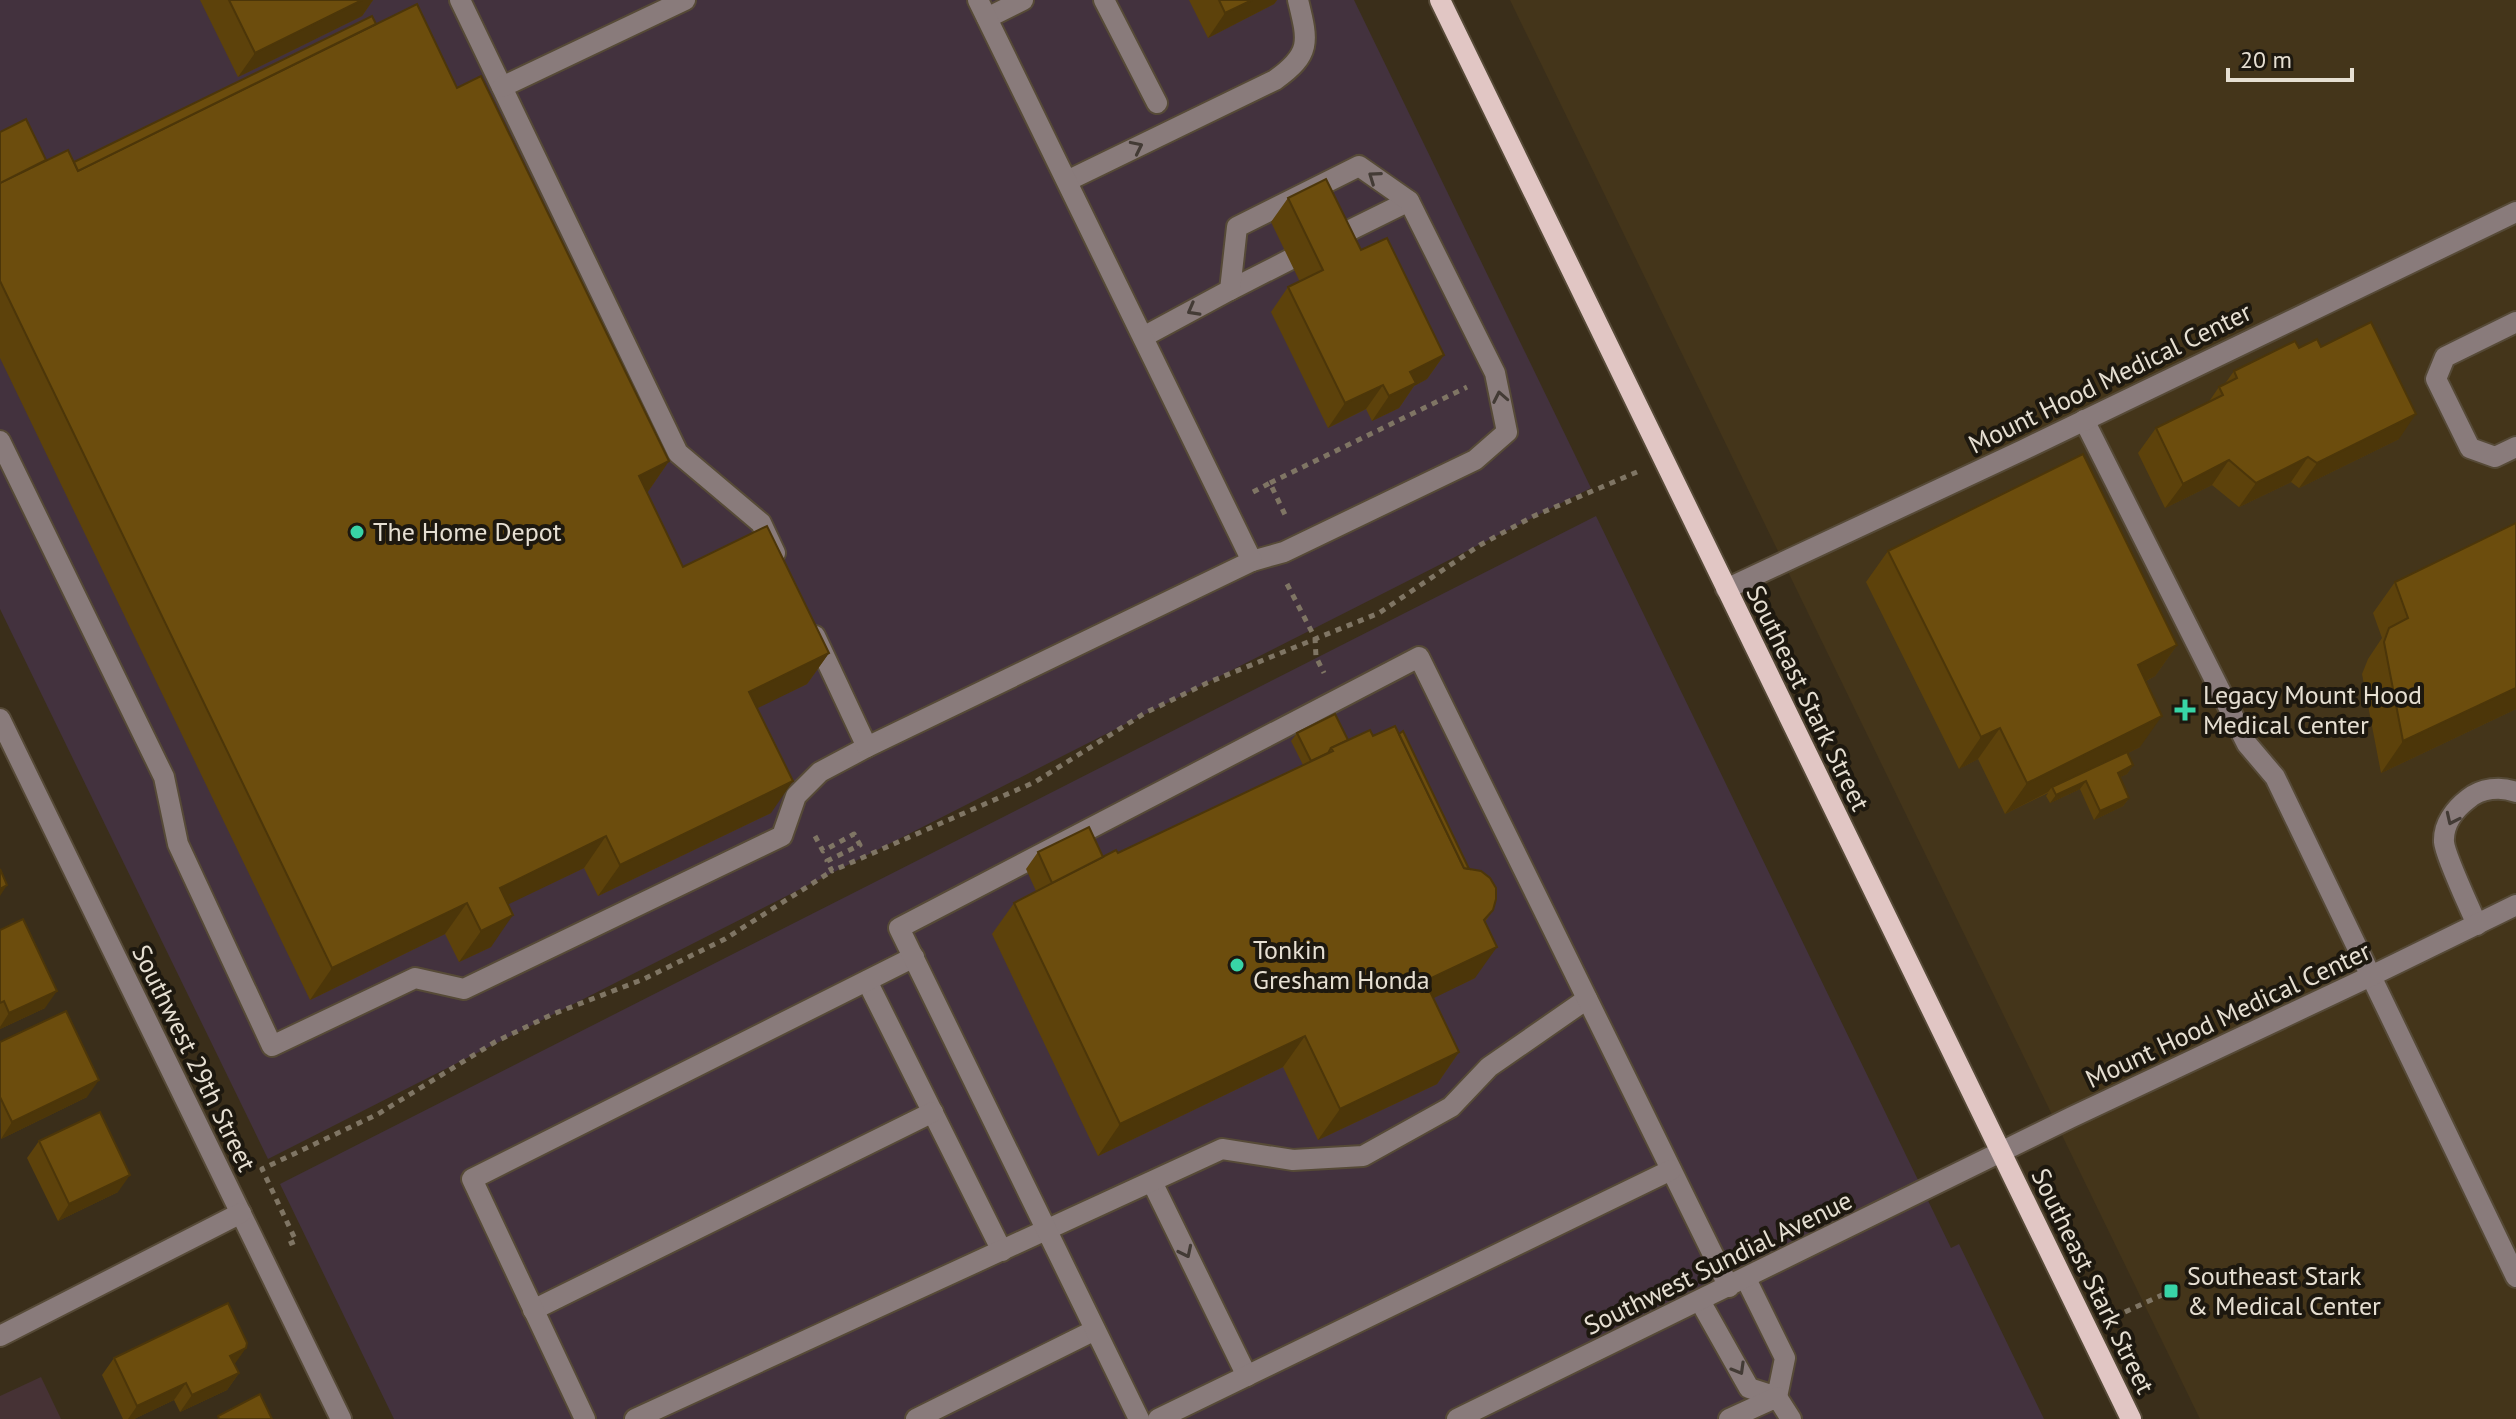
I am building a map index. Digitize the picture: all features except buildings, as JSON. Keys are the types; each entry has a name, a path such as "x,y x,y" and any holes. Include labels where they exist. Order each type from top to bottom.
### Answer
{"main road":[{"name":"Southeast Stark Street","path":"1440,0 2131,1419"}],"street":[{"path":"460,0 678,453 761,523 781,564"},
{"path":"502,87 685,0"},
{"path":"1023,0 983,9 1252,561"},
{"path":"1104,0 1157,103"},
{"path":"1067,181 1275,80 1296,65 1304,49 1305,29 1298,0"},
{"path":"0,441 164,777 178,844 272,1046 415,978 464,989 782,836 796,796 820,772 1252,561 1284,552 1475,460 1507,432 1495,373 1409,201 1359,166 1237,227 1230,290"},
{"path":"1328,241 1409,201"},
{"name":"Mount Hood Medical Center","path":"1726,589 2516,212"},
{"path":"1143,337 1289,260"},
{"path":"2516,322 2445,357 2436,379 2470,448 2495,457 2516,447"},
{"path":"2084,420 2247,744 2275,777 2516,1277"},
{"path":"807,620 867,747"},
{"path":"1139,1419 899,928 1419,657 1671,1170 1785,1358 1777,1397"},
{"name":"Southwest 29th Street","path":"0,719 341,1419"},
{"path":"2477,925 2444,842 2448,823 2457,807 2472,795 2490,789 2516,792"},
{"name":"Mount Hood Medical Center","path":"2001,1153 2516,905"},
{"path":"585,1419 472,1179 914,957"},
{"path":"867,981 1002,1251"},
{"path":"635,1419 1222,1149 1293,1160 1363,1156 1451,1107 1489,1067 1587,999"},
{"path":"533,1310 933,1112"},
{"name":"Southwest Sundial Avenue","path":"1457,1419 2001,1153"},
{"path":"1158,1419 1671,1170"},
{"path":"1152,1182 1247,1376"},
{"path":"0,1336 241,1213"},
{"path":"1700,1301 1749,1388 1777,1397 1791,1419"},
{"path":"916,1419 1095,1330"},
{"path":"1729,1419 1777,1397"}],"path":[{"path":"1270,483 1495,373"},
{"path":"263,1257 296,1241 262,1169 378,1114 495,1042 553,1014 644,979 725,939 832,871 1035,782 1145,713 1207,683 1379,613 1480,545 1534,516 1664,461"},
{"path":"796,796 823,851 854,834 860,845 827,861 832,871"},
{"path":"2087,1329 2171,1291"}],"shaded area":[{"path":"0,0 1354,0 1591,488 268,1159 0,609"},
{"name":"Legacy Mount Hood Medical Center","path":"1510,0 2516,0 2516,1419 2200,1419"},
{"path":"1596,516 1951,1248 1959,1244 2044,1419 394,1419 280,1184"},
{"path":"41,1377 61,1419 0,1419 0,1396"}],"place":[{"name":"The Home Depot","path":"357,532"},
{"name":"Legacy Mount Hood Medical Center","path":"2185,710"},
{"name":"Tonkin Gresham Honda","path":"1237,965"},
{"name":"Southeast Stark & Medical Center","path":"2171,1291"}]}
